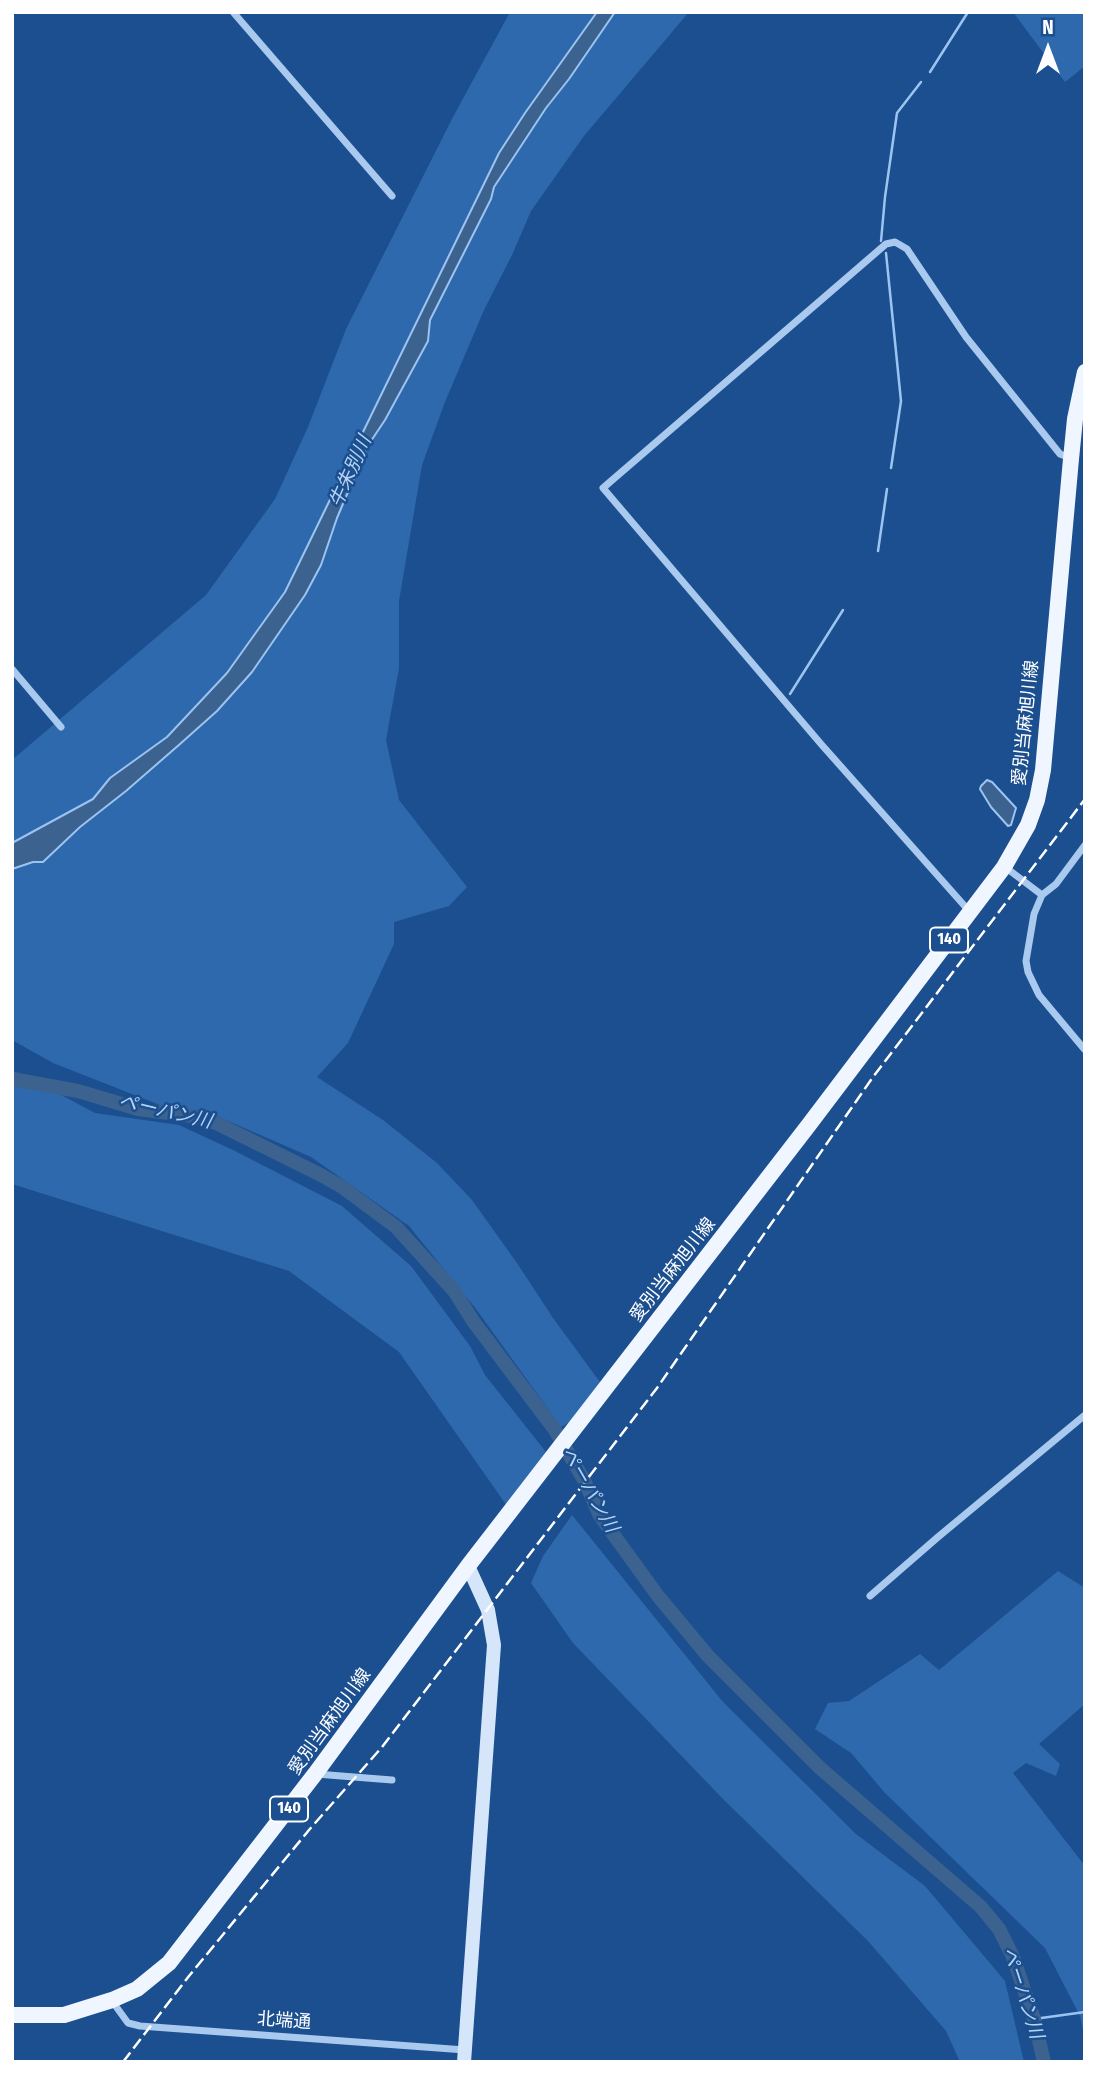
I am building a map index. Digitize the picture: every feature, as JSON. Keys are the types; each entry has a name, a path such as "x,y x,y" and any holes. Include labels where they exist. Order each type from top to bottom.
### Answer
{"main road":[{"name":"愛別当麻旭川線","path":"12,2015 64,2015 112,2000 137,1989 169,1964 316,1774 468,1566 1004,867 1028,825 1037,800 1043,770 1075,419 1085,372"}],"street":[{"path":"233,12 392,196"},
{"path":"970,912 821,744 603,488 886,244 895,242 907,249 966,337 1059,454 1071,458"},
{"path":"12,669 61,727"},
{"path":"1085,845 1056,884 1042,895 1034,914 1026,961 1039,995 1085,1050"},
{"path":"1004,867 1042,895"},
{"path":"870,1596 1085,1415"},
{"path":"465,2056 494,1645 488,1610 468,1566"},
{"path":"316,1774 392,1780"},
{"name":"北端通","path":"112,2000 128,2023 140,2026 465,2056"}],"shaded area":[{"path":"510,12 597,12 499,153 285,592 227,673 167,737 110,778 93,799 12,843 12,760 206,595 275,499 308,427 346,329 453,117"},
{"path":"615,12 689,12 584,136 531,211 484,310 422,465 399,601 399,668 386,740 399,800 467,887 449,906 394,922 394,944 348,1043 317,1077 383,1120 437,1163 472,1200 600,1382 572,1421 561,1427 476,1309 409,1226 358,1190 311,1157 205,1111 165,1107 53,1063 12,1040 12,869 33,862 44,862 80,827 126,791 217,711 337,518 367,447 385,420 428,341 430,320 491,200 494,187 546,108"},
{"path":"1013,12 1085,12 1085,66 1065,82"},
{"path":"12,1071 95,1113 179,1125 235,1151 342,1206 411,1266 470,1346 485,1375 546,1452 507,1506 399,1352 289,1271 12,1184"},
{"path":"572,1515 723,1702 856,1834 925,1886 1005,1981 1024,2062 960,2062 946,2031 868,1941 722,1798 573,1643 531,1583 543,1556"},
{"path":"1058,1571 1085,1588 1085,1704 1039,1744 1060,1764 1056,1776 1026,1763 1013,1773 1085,1866 1085,2039 1080,2016 1045,1948 885,1793 851,1753 815,1729 828,1703 849,1701 920,1654 939,1670"}],"water":[{"name":"牛朱別川","path":"597,12 615,12 546,108 494,187 491,199 430,320 428,341 385,420 367,447 337,518 321,565 305,595 252,672 217,711 126,791 80,827 43,862 33,862 12,869 12,843 93,799 110,778 167,737 227,673 285,592 499,153"},
{"path":"987,780 1016,808 1011,825 1008,826 991,807 980,789"}],"waterway":[{"path":"930,72 968,12"},
{"path":"881,241 897,113 921,82"},
{"path":"886,253 901,401 891,468"},
{"path":"878,551 887,489"},
{"path":"790,694 843,610"},
{"name":"ペーパン川","path":"12,1079 78,1091 138,1109 191,1116 216,1123 342,1187 396,1227 455,1292 473,1321 555,1430 584,1480 600,1516 658,1596 708,1656 820,1768 981,1907 999,1929 1013,1957 1034,2019 1044,2062"},
{"path":"1034,2019 1085,2012"}],"railway":[{"path":"123,2062 189,1976 309,1830 382,1747 657,1388 873,1077 1085,799"}]}
